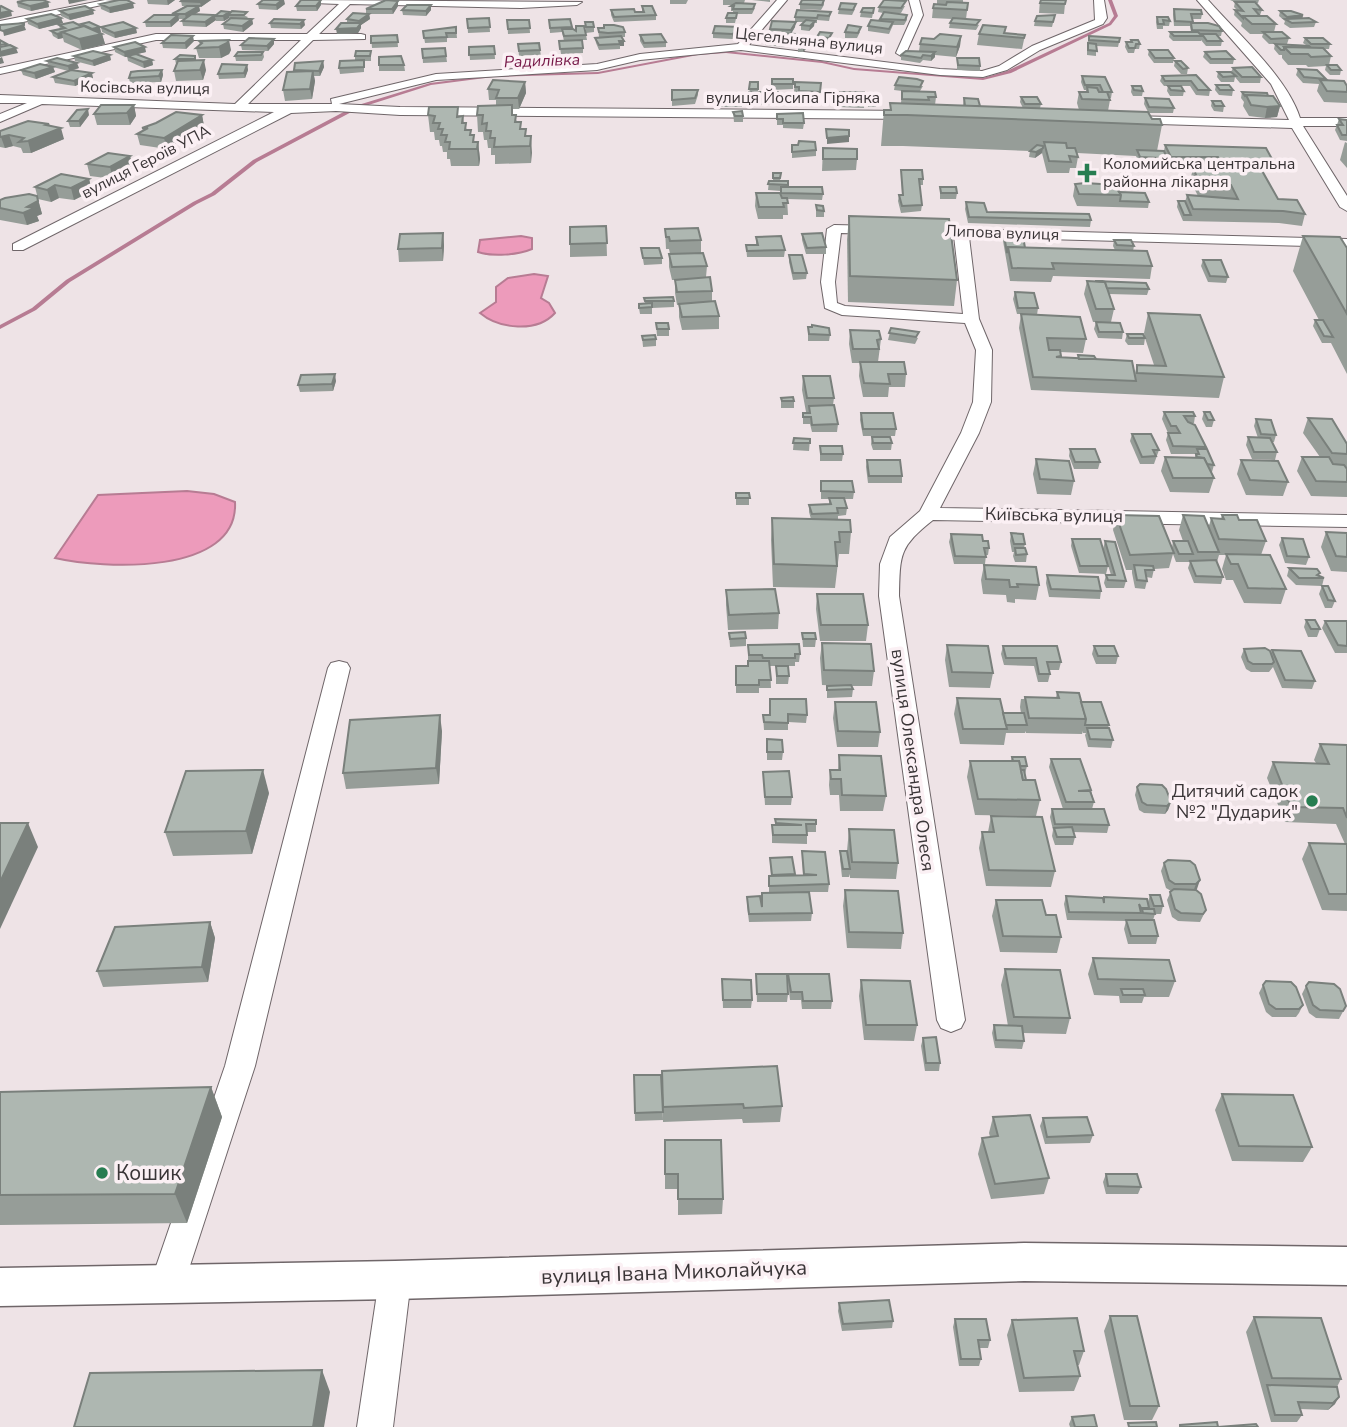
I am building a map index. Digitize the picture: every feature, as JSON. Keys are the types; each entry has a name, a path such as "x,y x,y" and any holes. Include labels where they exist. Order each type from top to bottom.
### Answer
{"street":[{"path":"313,0 521,5 578,2"},
{"path":"741,47 782,0"},
{"path":"901,53 917,20 914,0"},
{"name":"Цегельняна вулиця","path":"319,107 359,94 436,77 597,67 640,57 741,47 949,73 983,74 1003,68 1036,48 1099,22 1102,18 1100,0"},
{"path":"1202,0 1270,77 1293,111 1296,123 1347,207"},
{"path":"0,24 116,1"},
{"path":"239,106 347,1"},
{"path":"0,71 156,37 361,37"},
{"name":"Косівська вулиця","path":"0,99 290,109"},
{"path":"0,118 41,102"},
{"name":"вулиця Йосипа Гірняка","path":"290,109 349,107 585,114 788,112 927,115"},
{"name":"вулиця Героїв УПА","path":"18,247 290,109"},
{"path":"1120,120 1347,122"},
{"name":"Липова вулиця","path":"971,319 842,310 830,305 828,282 834,229 1347,243"},
{"path":"928,514 970,433 982,402 984,350 971,319 961,232"},
{"name":"Київська вулиця","path":"928,514 1347,521"},
{"name":"вулиця Олександра Олеся","path":"928,514 900,537 890,564 889,596 951,1020"},
{"path":"167,1284 240,1066 339,668"},
{"name":"вулиця Івана Миколайчука","path":"0,1287 396,1280 1024,1262 1347,1266"},
{"path":"375,1427 396,1280"}],"shaded area":[{"path":"521,236 532,238 532,249 505,255 478,252 480,240"},
{"path":"534,274 548,276 541,298 549,303 555,313 547,319 538,324 518,326 497,323 480,313 496,302 496,287 508,278"},
{"path":"187,491 214,494 235,502 230,526 215,544 192,555 164,562 134,565 76,562 55,558 98,495"}],"building":[{"path":"119,0 133,3 109,8 100,4"},
{"path":"182,0 203,0 200,2"},
{"path":"263,0 282,0 276,5 258,4"},
{"path":"301,0 321,0 316,6 296,6"},
{"path":"386,0 398,1 392,9 366,9"},
{"path":"802,0 824,0 822,5 800,4"},
{"path":"884,0 906,1 901,8 879,7"},
{"path":"1041,0 1066,0 1065,4 1040,3"},
{"path":"17,2 48,2 30,6"},
{"path":"947,2 968,3 967,10 933,8 934,4 946,5"},
{"path":"1235,2 1255,2 1262,10 1254,9 1260,16 1243,18 1235,10 1243,11"},
{"path":"736,3 755,4 753,9 733,9 734,6 731,6"},
{"path":"841,3 856,4 853,10 839,9"},
{"path":"407,5 431,5 426,11 402,10"},
{"path":"1,6 11,11 0,13"},
{"path":"85,6 93,10 68,15 60,11"},
{"path":"187,6 199,6 185,14 172,14"},
{"path":"642,6 652,6 656,15 614,17 611,10 634,9 635,12 644,12"},
{"path":"863,8 874,8 873,13 861,12"},
{"path":"1174,9 1201,10 1202,14 1191,14 1193,22 1175,21"},
{"path":"797,10 831,12 829,16 818,15 817,18 795,17"},
{"path":"221,11 229,12 223,16 215,16"},
{"path":"232,11 247,12 244,15 228,15"},
{"path":"1280,11 1291,11 1303,15 1287,17"},
{"path":"884,12 907,15 905,20 880,19"},
{"path":"353,13 369,14 359,21 347,19"},
{"path":"728,13 737,13 736,18 726,18"},
{"path":"51,14 61,18 37,24 27,19"},
{"path":"192,14 215,15 205,22 182,21"},
{"path":"154,15 178,15 170,22 145,22"},
{"path":"1055,15 1053,22 1035,21 1037,16"},
{"path":"1243,16 1267,16 1276,24 1252,24"},
{"path":"1157,17 1168,17 1170,21 1163,20 1164,24 1158,24"},
{"path":"231,18 252,19 242,26 223,24"},
{"path":"489,18 490,27 468,28 467,19"},
{"path":"953,18 980,20 976,25 950,23"},
{"path":"1309,18 1316,22 1292,23 1285,19"},
{"path":"274,19 304,20 300,24 270,23"},
{"path":"570,19 572,27 550,28 549,20"},
{"path":"507,20 529,20 530,28 508,29"},
{"path":"806,20 815,21 810,26 801,25"},
{"path":"871,20 893,22 889,29 868,26"},
{"path":"772,21 796,22 791,30 770,29"},
{"path":"73,22 83,27 57,34 51,31 65,28 59,25"},
{"path":"89,22 100,27 92,29 81,24"},
{"path":"123,22 136,28 114,33 101,27"},
{"path":"585,22 593,22 594,27 586,27"},
{"path":"341,23 361,23 357,28 336,29"},
{"path":"1191,23 1208,23 1219,26 1222,31 1192,30"},
{"path":"0,25 24,25 0,30"},
{"path":"604,25 623,27 625,32 599,32 598,28 604,28"},
{"path":"848,25 861,27 858,33 845,32"},
{"path":"983,25 1006,27 1004,33 1025,35 1024,38 979,34"},
{"path":"84,26 102,34 79,39 62,32"},
{"path":"576,26 584,26 586,35 564,36 562,29 576,31"},
{"path":"715,26 739,27 738,32 732,34 713,33"},
{"path":"456,27 456,33 446,33 447,37 424,38 423,31"},
{"path":"820,32 832,33 829,38 817,37"},
{"path":"1170,32 1198,32 1202,36 1174,36"},
{"path":"1263,32 1282,32 1289,38 1271,39"},
{"path":"773,33 794,34 786,42 765,39"},
{"path":"661,34 666,42 644,43 640,35"},
{"path":"940,34 961,36 957,47 920,44 922,38 934,39"},
{"path":"1202,34 1216,34 1222,41 1207,41"},
{"path":"171,35 193,36 185,43 162,43"},
{"path":"397,35 398,42 371,43 371,36"},
{"path":"621,36 624,41 619,41 620,44 599,45 595,38"},
{"path":"1089,36 1120,38 1119,42 1089,40"},
{"path":"249,38 274,39 267,46 241,45"},
{"path":"1305,38 1323,38 1330,44 1311,44"},
{"path":"229,40 219,47 196,48 202,43 199,41"},
{"path":"582,40 583,48 560,49 559,41"},
{"path":"804,40 810,41 803,47 798,47"},
{"path":"1131,40 1138,40 1140,44 1129,48 1126,42 1132,42"},
{"path":"135,42 145,47 124,52 114,47"},
{"path":"539,43 540,50 519,51 518,44"},
{"path":"1088,43 1096,44 1097,51 1088,50"},
{"path":"1275,44 1311,48 1284,47 1284,50 1281,50"},
{"path":"10,45 16,48 0,52 0,47"},
{"path":"494,46 495,54 469,55 469,47"},
{"path":"1284,47 1323,48 1331,56 1291,54"},
{"path":"445,48 446,56 423,58 422,49"},
{"path":"1149,50 1168,50 1174,58 1155,58"},
{"path":"93,51 110,55 92,61 74,56"},
{"path":"356,51 371,51 370,56 355,56"},
{"path":"906,51 935,52 931,56 923,55 921,58 901,55"},
{"path":"1226,51 1234,59 1211,59 1205,52"},
{"path":"238,52 263,52 261,55 235,56"},
{"path":"136,54 152,60 143,62 127,56"},
{"path":"180,55 195,56 195,59 175,59"},
{"path":"401,56 404,65 379,65 379,57"},
{"path":"57,58 77,63 68,66 47,61"},
{"path":"957,58 979,58 980,66 958,65"},
{"path":"204,60 200,70 174,71 178,61"},
{"path":"364,60 364,67 339,68 340,61"},
{"path":"323,61 319,71 294,70 295,63"},
{"path":"1175,61 1181,61 1188,68 1183,69"},
{"path":"40,64 53,67 34,73 21,70"},
{"path":"222,64 247,65 244,73 218,74"},
{"path":"1327,65 1337,65 1341,70 1331,70"},
{"path":"1252,67 1261,77 1242,77 1233,68"},
{"path":"1298,69 1317,70 1326,79 1304,77"},
{"path":"71,70 92,73 74,81 53,77"},
{"path":"162,70 159,76 129,78 131,72"},
{"path":"313,71 310,89 283,90 287,72"},
{"path":"1218,72 1231,72 1236,76 1223,77"},
{"path":"1196,75 1210,90 1198,90 1191,81 1165,81 1162,76"},
{"path":"1082,76 1105,77 1112,92 1103,92 1100,85 1085,85"},
{"path":"899,77 923,81 920,87 895,85"},
{"path":"772,79 793,79 793,84 772,84"},
{"path":"493,80 525,82 518,98 496,98 499,90 488,89"},
{"path":"1320,80 1344,81 1347,92 1327,91"},
{"path":"750,82 758,82 758,89 749,89"},
{"path":"795,82 821,83 820,92 799,91"},
{"path":"1216,85 1229,85 1233,90 1220,90"},
{"path":"1132,86 1141,86 1143,91 1134,90"},
{"path":"1168,86 1181,86 1184,91 1171,90"},
{"path":"1087,87 1107,92 1110,100 1082,99 1079,92 1088,92"},
{"path":"672,90 698,90 695,98 672,100"},
{"path":"902,91 935,92 936,97 928,97 929,100 902,99"},
{"path":"749,92 778,92 778,100 756,99 757,97 749,97"},
{"path":"840,92 864,92 864,102 840,101"},
{"path":"1242,92 1267,93 1268,96 1245,96"},
{"path":"790,93 814,94 813,100 789,99"},
{"path":"1246,95 1273,96 1280,106 1251,105"},
{"path":"718,96 742,96 742,102 718,102"},
{"path":"868,97 877,97 877,102 868,102"},
{"path":"1021,97 1037,97 1041,104 1025,104"},
{"path":"964,98 978,99 980,106 965,106"},
{"path":"1145,98 1169,99 1174,108 1149,107"},
{"path":"1212,101 1221,101 1224,106 1215,106"},
{"path":"890,103 1148,112 1152,119 1160,119 1162,125 884,115 884,110 891,110"},
{"path":"101,105 134,105 127,113 94,114"},
{"path":"512,105 512,115 516,115 515,122 521,122 520,129 526,129 525,136 531,136 530,146 494,147 495,138 490,138 491,131 486,131 487,123 482,124 483,115 477,115 478,106"},
{"path":"429,107 458,107 457,117 463,116 465,130 471,130 470,135 474,135 473,142 478,142 477,149 449,149 450,142 445,142 447,135 441,135 443,129 438,129 440,123 433,123 435,116 428,115"},
{"path":"88,109 79,121 68,121 77,110"},
{"path":"742,111 743,116 735,116 733,112"},
{"path":"176,112 202,115 164,138 137,134 148,128 142,128"},
{"path":"803,113 804,123 783,123 783,119 777,119 777,114"},
{"path":"1339,119 1347,120 1347,135 1342,135 1337,125 1343,125"},
{"path":"28,121 61,128 28,141 19,142 24,138 9,135 0,137 0,131"},
{"path":"826,129 849,130 849,136 827,138"},
{"path":"799,141 815,142 816,150 792,152 792,145 798,145"},
{"path":"1044,142 1066,143 1067,148 1075,148 1078,157 1069,156 1071,162 1049,161"},
{"path":"1037,145 1043,148 1036,152 1030,151"},
{"path":"1165,145 1266,148 1273,161 1256,160 1278,199 1297,200 1305,214 1193,209 1187,195 1238,199 1231,185 1200,184 1193,168 1224,169 1218,157 1171,157"},
{"path":"823,148 857,149 857,159 823,159"},
{"path":"1137,150 1164,151 1169,163 1162,162 1160,158 1140,157"},
{"path":"108,153 130,156 110,167 87,164"},
{"path":"901,170 922,170 923,179 919,179 922,205 902,206 899,195 903,195"},
{"path":"773,173 781,173 780,178 773,178"},
{"path":"61,174 89,179 71,188 55,185 47,190 35,187"},
{"path":"769,181 788,181 788,185 768,184"},
{"path":"1075,184 1116,185 1121,195 1079,194"},
{"path":"781,187 822,187 823,194 781,193"},
{"path":"940,187 956,187 957,193 941,193"},
{"path":"1119,192 1145,193 1149,202 1120,201"},
{"path":"756,193 780,193 782,198 787,198 788,203 783,203 784,207 759,207"},
{"path":"29,194 37,196 38,201 27,207 35,208 23,213 0,208 0,200"},
{"path":"1178,201 1185,201 1191,215 1184,215"},
{"path":"966,202 984,203 987,212 1089,214 1091,220 969,217"},
{"path":"816,205 823,206 824,211 817,210"},
{"path":"849,216 949,219 957,280 850,276"},
{"path":"606,226 607,243 570,244 570,227"},
{"path":"698,228 701,240 670,241 669,237 666,237 665,229"},
{"path":"443,233 442,248 398,249 400,234"},
{"path":"822,233 826,247 807,248 802,234"},
{"path":"1004,235 1023,236 1025,248 1008,247 1007,253"},
{"path":"781,236 785,250 747,251 746,245 758,245 756,237"},
{"path":"1303,236 1340,237 1347,248 1347,314"},
{"path":"1114,240 1131,240 1134,246 1117,245"},
{"path":"1008,247 1147,251 1152,266 1052,263 1054,269 1012,268"},
{"path":"641,248 659,248 662,258 643,258"},
{"path":"703,253 707,266 672,267 669,254"},
{"path":"789,255 802,255 807,273 793,273"},
{"path":"1203,260 1221,260 1228,277 1210,276"},
{"path":"710,277 712,291 677,292 675,280"},
{"path":"1087,281 1105,282 1114,309 1096,309"},
{"path":"1095,281 1146,283 1149,289 1107,288 1105,282"},
{"path":"1015,292 1034,293 1038,308 1018,308"},
{"path":"673,297 674,301 645,301 644,298"},
{"path":"715,301 719,316 682,317 679,304"},
{"path":"652,303 652,307 639,308 639,304"},
{"path":"1148,313 1200,315 1224,377 1137,373 1137,365 1166,366"},
{"path":"1021,314 1080,317 1086,339 1047,338 1049,350 1060,350 1061,356 1056,357 1132,361 1136,381 1033,377"},
{"path":"1315,320 1323,320 1333,337 1324,336"},
{"path":"1096,322 1120,323 1123,332 1099,332"},
{"path":"656,323 668,323 669,329 657,329"},
{"path":"812,325 829,328 830,335 809,334 808,327"},
{"path":"891,328 919,332 916,337 889,333"},
{"path":"850,330 879,331 879,349 853,349"},
{"path":"1127,334 1143,334 1145,338 1129,338"},
{"path":"655,335 656,339 643,340 642,336"},
{"path":"1078,355 1094,356 1096,359 1079,359"},
{"path":"860,362 904,362 906,374 888,374 890,384 864,383"},
{"path":"335,374 332,384 298,385 301,375"},
{"path":"803,376 830,376 834,398 807,398"},
{"path":"793,397 794,401 782,401 781,398"},
{"path":"834,405 838,424 812,425 811,417 803,417 803,413 810,413 809,406"},
{"path":"1164,412 1193,412 1195,416 1184,416 1188,422 1195,425 1206,447 1173,446 1168,433 1180,433 1176,426 1171,426"},
{"path":"1204,412 1210,412 1214,420 1208,420"},
{"path":"861,413 893,413 896,429 863,429"},
{"path":"1308,418 1332,419 1347,444 1347,454 1332,453"},
{"path":"1256,419 1271,420 1276,435 1261,434"},
{"path":"1132,434 1151,434 1159,450 1153,450 1156,456 1142,457"},
{"path":"872,437 890,437 892,443 873,443"},
{"path":"1248,437 1270,438 1277,452 1254,452"},
{"path":"794,438 810,439 810,443 793,443"},
{"path":"820,446 842,446 843,454 821,454"},
{"path":"1070,449 1095,449 1100,462 1075,462"},
{"path":"1197,449 1207,449 1214,465 1197,457"},
{"path":"1165,457 1204,458 1214,478 1173,478"},
{"path":"1302,457 1329,457 1333,464 1344,465 1347,469 1347,482 1316,481"},
{"path":"1036,459 1069,461 1074,481 1040,479"},
{"path":"867,460 900,460 902,476 869,476"},
{"path":"1241,460 1278,461 1288,482 1250,480"},
{"path":"821,481 852,481 854,492 821,491"},
{"path":"736,493 749,493 750,498 736,498"},
{"path":"829,498 844,498 847,508 837,508 838,513 812,514 809,505 831,504"},
{"path":"1116,515 1159,516 1174,553 1130,555"},
{"path":"1183,515 1204,516 1219,552 1198,552"},
{"path":"1222,515 1237,515 1239,520 1257,520 1266,541 1219,539 1211,518 1224,519"},
{"path":"772,518 850,520 851,532 839,532 840,542 835,542 837,566 774,564"},
{"path":"1326,532 1347,533 1347,557 1336,556"},
{"path":"1011,533 1023,534 1025,544 1014,544"},
{"path":"951,534 982,535 983,541 988,541 989,548 984,548 986,557 955,556"},
{"path":"1282,538 1303,539 1309,557 1287,556"},
{"path":"1072,539 1100,539 1108,566 1080,566"},
{"path":"1105,541 1115,542 1126,581 1108,580 1106,575 1115,575"},
{"path":"1173,541 1188,541 1193,554 1179,554"},
{"path":"1015,548 1025,548 1027,554 1016,555"},
{"path":"1226,554 1270,555 1286,589 1248,588 1238,564 1231,564"},
{"path":"1216,560 1223,577 1196,576 1190,561"},
{"path":"984,565 1036,567 1039,585 1017,584 1018,587 1010,587 1009,580 986,579"},
{"path":"1134,565 1153,566 1154,570 1145,570 1147,581 1137,580"},
{"path":"1289,568 1317,569 1320,573 1317,575 1324,578 1299,578"},
{"path":"1047,575 1098,577 1101,591 1051,589"},
{"path":"1322,586 1328,586 1335,601 1328,600"},
{"path":"775,589 779,613 729,615 726,590"},
{"path":"817,594 863,594 868,625 821,625"},
{"path":"1306,620 1315,620 1320,629 1311,629"},
{"path":"1325,621 1347,621 1347,646 1338,645"},
{"path":"745,632 746,638 730,639 729,633"},
{"path":"802,633 815,633 816,639 803,639"},
{"path":"822,643 871,644 874,671 824,670"},
{"path":"799,644 800,654 795,654 795,658 749,655 748,645"},
{"path":"947,645 988,646 993,673 952,672"},
{"path":"1003,646 1057,646 1061,662 1047,662 1050,674 1039,674 1036,658 1006,658"},
{"path":"1094,646 1114,646 1118,656 1098,656"},
{"path":"1265,648 1270,651 1274,662 1272,664 1253,664 1248,661 1244,649"},
{"path":"1272,650 1301,651 1315,681 1285,680"},
{"path":"748,661 769,661 771,680 759,680 759,685 736,685 736,666 748,666"},
{"path":"776,666 788,666 789,676 777,676"},
{"path":"851,685 853,689 827,690 827,686"},
{"path":"1057,692 1079,693 1086,719 1029,718 1025,697 1059,698"},
{"path":"957,698 1000,699 1007,729 963,729"},
{"path":"770,699 806,699 807,715 788,714 788,723 764,722 763,715 770,715"},
{"path":"835,702 876,702 880,732 838,731"},
{"path":"1081,702 1101,702 1109,725 1085,725"},
{"path":"1003,713 1024,713 1027,725 1006,725"},
{"path":"440,715 436,768 343,773 350,720"},
{"path":"1087,728 1109,728 1113,740 1090,739"},
{"path":"767,739 782,740 783,752 767,752"},
{"path":"1320,744 1347,745 1347,818 1343,808 1291,807 1273,762 1329,764"},
{"path":"839,755 881,756 886,796 842,795 841,779 831,779 830,770 840,770"},
{"path":"1012,757 1025,757 1027,766 1020,766 1019,761 1013,761"},
{"path":"1051,759 1080,759 1091,790 1078,791 1090,791 1094,802 1066,802"},
{"path":"970,761 1019,761 1023,780 1035,780 1040,800 978,799"},
{"path":"263,770 246,831 165,832 186,771"},
{"path":"789,771 792,797 765,797 763,772"},
{"path":"1140,784 1162,785 1171,802 1167,806 1147,805 1142,802 1137,787"},
{"path":"1052,809 1104,809 1109,825 1055,824"},
{"path":"991,816 1042,817 1055,871 989,870 982,832 994,832"},
{"path":"775,819 816,820 816,824 806,824 807,835 773,835 772,825 802,825 776,823"},
{"path":"0,823 28,823 0,882"},
{"path":"1072,827 1075,837 1057,837 1054,828"},
{"path":"849,829 894,830 898,863 852,862"},
{"path":"1309,843 1347,844 1347,894 1329,894"},
{"path":"802,851 825,852 829,884 769,886 769,876 817,875 804,874"},
{"path":"840,851 847,851 850,869 843,869"},
{"path":"792,857 795,874 772,875 770,858"},
{"path":"1168,860 1190,861 1195,865 1200,880 1196,884 1175,884 1169,880 1164,863"},
{"path":"1174,889 1196,890 1201,894 1206,910 1203,914 1181,913 1175,909 1170,892"},
{"path":"845,890 898,891 903,933 849,932"},
{"path":"809,892 812,913 749,914 747,897 760,896 762,907 762,893"},
{"path":"1150,895 1160,895 1163,906 1154,906"},
{"path":"1066,896 1103,898 1104,903 1104,897 1147,899 1149,908 1141,908 1139,904 1141,913 1069,912"},
{"path":"996,900 1042,900 1046,915 1056,915 1061,937 1003,936"},
{"path":"1142,909 1154,909 1155,914 1143,913"},
{"path":"1126,920 1154,920 1158,936 1131,936"},
{"path":"210,922 202,967 97,971 115,927"},
{"path":"1093,958 1169,960 1175,981 1098,979"},
{"path":"1005,969 1060,970 1070,1018 1014,1017"},
{"path":"756,974 787,974 788,994 757,994"},
{"path":"788,974 829,974 832,1001 803,1001 802,992 791,992"},
{"path":"722,979 751,980 752,1000 723,1000"},
{"path":"861,980 910,981 917,1025 866,1025"},
{"path":"1266,981 1291,982 1296,987 1303,1005 1299,1009 1276,1009 1269,1004 1263,985"},
{"path":"1309,982 1334,984 1340,989 1346,1006 1343,1011 1320,1010 1313,1005 1306,986"},
{"path":"1121,989 1143,989 1145,995 1123,995"},
{"path":"994,1025 1022,1026 1024,1041 996,1040"},
{"path":"936,1037 940,1063 926,1063 923,1038"},
{"path":"777,1066 782,1106 744,1108 743,1104 663,1107 662,1071"},
{"path":"634,1075 661,1075 663,1112 635,1113"},
{"name":"Кошик","path":"211,1087 175,1194 0,1195 0,1092"},
{"path":"1222,1094 1293,1095 1312,1147 1239,1146"},
{"path":"1030,1115 1049,1178 995,1184 982,1138 998,1136 993,1117"},
{"path":"1087,1117 1093,1135 1047,1137 1043,1118"},
{"path":"665,1140 721,1140 723,1199 678,1199 678,1174 665,1174"},
{"path":"1106,1174 1137,1174 1141,1187 1108,1186"},
{"path":"889,1300 893,1321 843,1324 839,1303"},
{"path":"1110,1316 1137,1316 1159,1406 1130,1406"},
{"path":"1254,1317 1321,1318 1341,1379 1272,1378"},
{"path":"1077,1318 1084,1351 1074,1351 1080,1376 1024,1378 1012,1320"},
{"path":"955,1319 986,1319 990,1340 978,1340 981,1359 961,1359"},
{"path":"322,1370 313,1427 74,1427 90,1373"},
{"path":"1267,1385 1337,1387 1339,1397 1333,1403 1298,1402 1302,1415 1275,1415"},
{"path":"1094,1415 1097,1427 1075,1427 1072,1417"},
{"path":"1156,1422 1157,1427 1129,1427 1128,1423"},
{"path":"1217,1422 1218,1427 1180,1427 1180,1425"},
{"path":"1256,1424 1258,1427 1218,1427"}],"waterway":[{"name":"Радилівка","path":"0,327 34,309 68,281 213,194 255,161 357,107 430,84 493,76 598,73 698,54 726,52 822,62 854,69 983,79 1009,72 1110,24 1116,16 1110,0"}],"place":[{"name":"Коломийська центральна районна лікарня","path":"1087,173"},
{"name":"Дитячий садок №2 \"Дударик\"","path":"1312,801"},
{"name":"Кошик","path":"102,1173"}]}
